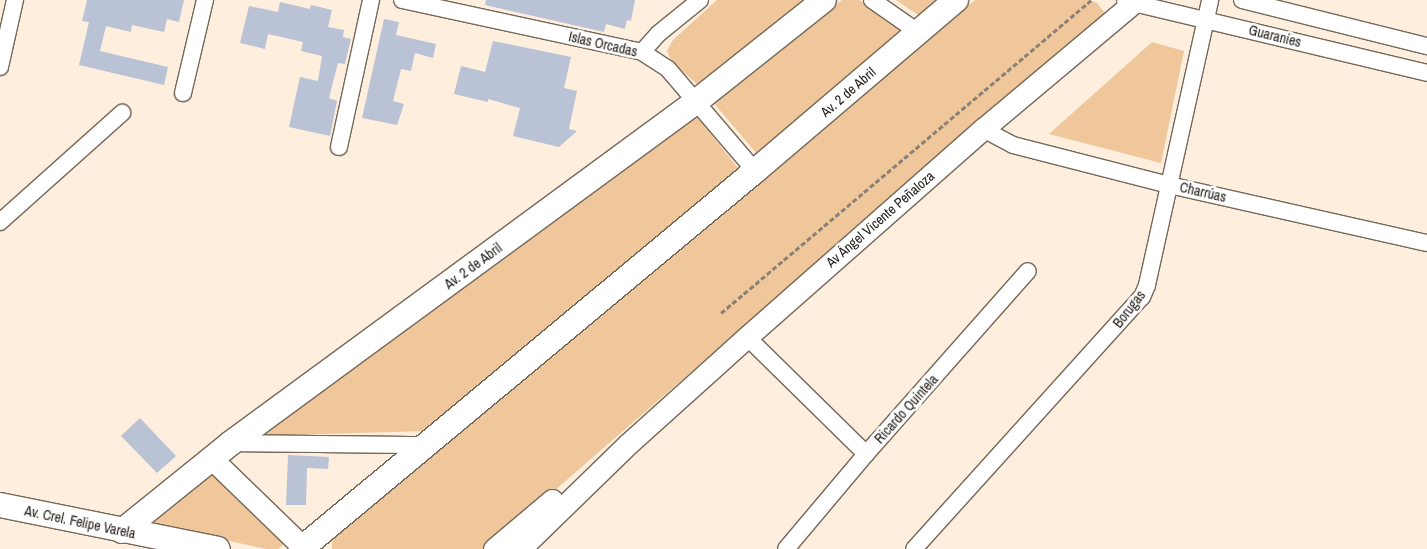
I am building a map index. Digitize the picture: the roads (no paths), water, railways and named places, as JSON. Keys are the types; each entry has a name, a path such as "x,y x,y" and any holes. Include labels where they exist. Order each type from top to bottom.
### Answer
{"main road":[{"name":"Av. 2 de Abril","path":"122,531 231,444 697,101 824,0"},
{"name":"Av. 2 de Abril","path":"303,548 755,171 956,0"},
{"name":"Av. Crel. Felipe Varela","path":"0,505 218,549"}],"street":[{"path":"0,66 16,0"},
{"path":"183,93 205,0"},
{"path":"339,147 371,0"},
{"name":"Islas Orcadas","path":"402,0 642,52 668,69 755,171"},
{"path":"642,52 658,34 700,0"},
{"path":"872,0 918,32"},
{"name":"Borugas","path":"914,549 1142,297 1147,284 1210,0"},
{"name":"Guaraníes","path":"1242,0 1427,46"},
{"name":"Guaraníes","path":"1131,1 1427,73"},
{"name":"Av Ángel Vicente Peñaloza","path":"628,444 983,129 1131,1"},
{"path":"0,222 122,113"},
{"name":"Charrúas","path":"983,129 1013,145 1168,184 1427,243"},
{"name":"Ricardo Quintela","path":"786,549 866,454 1028,271"},
{"path":"747,337 866,454"},
{"path":"231,444 427,444"},
{"path":"520,549 628,444"},
{"path":"537,549 558,522 609,468 628,444"},
{"path":"212,459 303,548"},
{"path":"494,549 591,470 610,462"}]}
